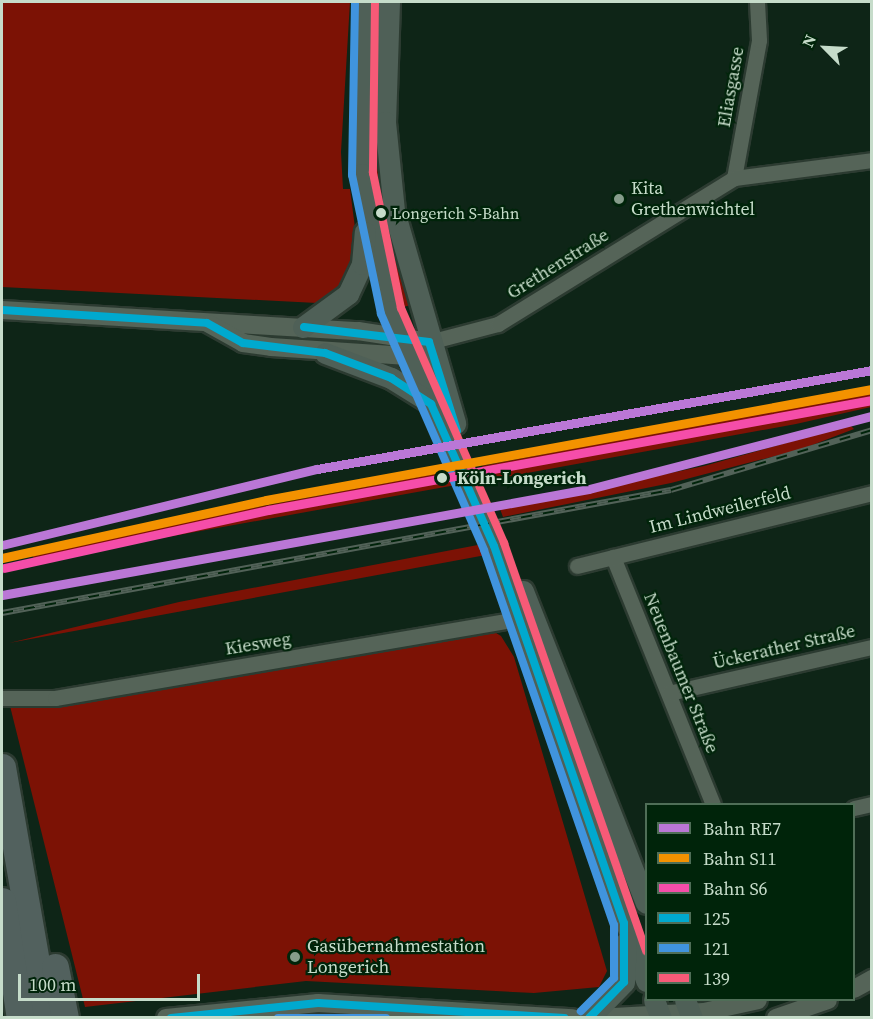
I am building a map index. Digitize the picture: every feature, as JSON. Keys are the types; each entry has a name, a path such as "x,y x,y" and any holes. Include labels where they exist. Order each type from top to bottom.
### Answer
{"highway":[{"path":"2,767 23,872 46,1017"},
{"path":"23,872 57,972 65,1017"},
{"path":"2,901 20,1017"},
{"path":"2,996 4,1017"}],"main road":[{"path":"365,2 359,122 367,217 400,336 431,404 519,619 645,978"},
{"path":"390,2 387,160 404,261 457,430 645,900"},
{"path":"303,327 348,294 362,264 367,217"},
{"path":"325,353 391,378 431,404"},
{"path":"589,1017 624,982 624,923"}],"street":[{"name":"Eliasgasse","path":"734,178 759,40 758,2"},
{"name":"Grethenstraße","path":"429,342 505,320 734,178 872,160"},
{"path":"2,310 303,327 400,336 429,342"},
{"path":"207,323 243,343 325,353 408,356 429,342"},
{"name":"Im Lindweilerfeld","path":"577,566 872,493"},
{"name":"Neuenbaumer Straße","path":"613,557 713,803"},
{"name":"Kiesweg","path":"2,698 55,698 519,619"},
{"name":"Ückerather Straße","path":"669,693 872,647"},
{"path":"855,808 872,804"},
{"path":"855,975 872,972"},
{"path":"855,988 872,979"},
{"path":"595,1017 689,1010 745,1001"},
{"path":"776,1017 822,1001"},
{"path":"166,1017 318,1003 480,1016 573,1017"}],"shaded area":[{"path":"2,2 350,2 341,152 343,189 350,189 358,251 336,290 317,303 2,287"},
{"path":"372,2 381,2 380,174 410,305 404,307 369,173"},
{"path":"871,391 871,407 796,424 489,480 482,466"},
{"path":"850,425 854,429 802,449 671,483 503,517 500,509 704,466"},
{"path":"450,471 456,485 34,561 33,556 162,525"},
{"path":"483,544 486,555 9,643 179,602"},
{"path":"488,628 501,636 514,657 607,971 599,987 534,993 306,981 85,1007 10,706"}],"railway":[{"path":"2,613 671,490 872,430"}],"rail line":[{"name":"RE7","path":"2,545 317,469 872,370"},
{"name":"S11","path":"2,558 266,500 872,389"},
{"name":"S6","path":"4,568 268,510 872,400"},
{"name":"RE7","path":"2,595 589,489 872,416"}],"transit line":[{"name":"121","path":"355,2 352,175 381,314 484,550 614,925 614,978 581,1011"},
{"name":"139","path":"375,2 373,173 401,308 504,543 645,948"},
{"name":"125","path":"2,310 207,323 243,343 325,353 391,378 431,404 494,546 624,923 624,982 589,1018"},
{"name":"125","path":"304,327 429,342"},
{"name":"125","path":"429,342 457,431"},
{"name":"125","path":"171,1018 318,1003 565,1018"},
{"name":"121","path":"278,1018 386,1018"}],"place":[{"name":"Kita Grethenwichtel","path":"619,199"},
{"name":"Longerich S-Bahn","path":"381,213"},
{"name":"Köln-Longerich","path":"442,478"},
{"name":"Gasübernahmestation Longerich","path":"295,957"}]}
